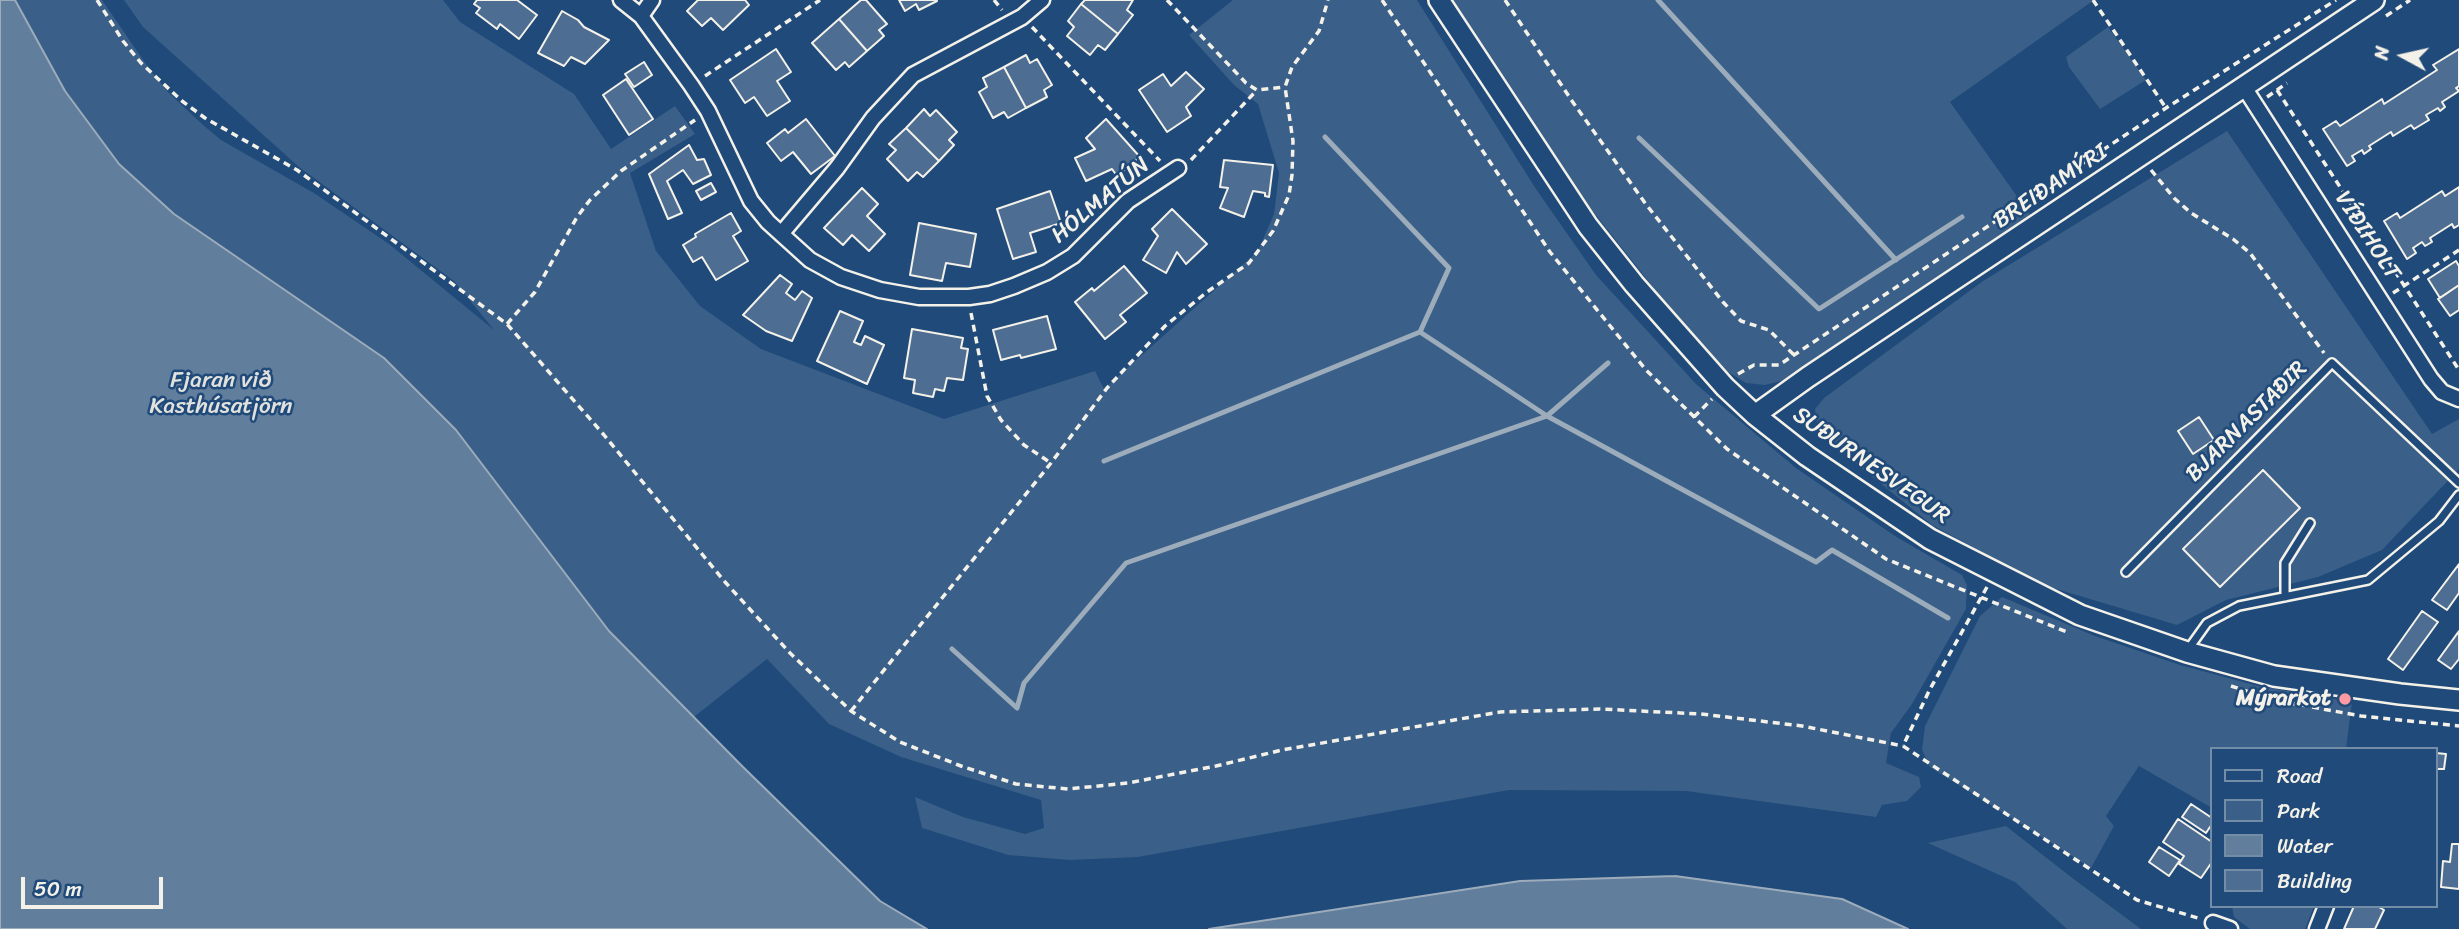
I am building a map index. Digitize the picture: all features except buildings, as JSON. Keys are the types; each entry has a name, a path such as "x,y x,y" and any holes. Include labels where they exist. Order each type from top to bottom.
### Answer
{"street":[{"name":"HÓLMATÚN","path":"621,0 641,16 691,85 708,111 751,201 768,222 810,260 841,277 880,290 919,297 969,297 1014,286 1047,272 1073,256 1128,201 1175,170"},
{"path":"641,16 652,0"},
{"path":"781,234 837,168 873,118 913,75 1022,17 1042,0"},
{"name":"SUÐURNESVEGUR","path":"1440,0 1588,226 1634,284 1725,387 1755,415 1807,456 1930,539 2080,615 2187,652 2274,676 2388,693 2459,700"},
{"name":"BREIÐAMÝRI","path":"1755,415 2374,0"},
{"name":"VÍÐIHOLT","path":"2244,86 2437,387 2459,400"},
{"path":"2317,929 2325,908"},
{"path":"2213,923 2230,929"}],"lane":[{"name":"BJARNASTAÐIR","path":"2126,572 2332,363 2459,483"},
{"path":"2187,652 2207,623 2239,606 2368,580 2439,521 2459,495"},
{"path":"2285,597 2285,563 2310,523"}],"path":[{"path":"97,0 123,41 141,63 182,101 205,118 297,170 507,324 604,435 725,582 790,653 851,711 900,742 1016,784 1068,789 1128,783 1282,750 1500,712 1600,709 1701,713 1802,726 1903,746 2137,900 2213,923"},
{"path":"691,85 820,0"},
{"path":"1167,0 1246,83 1257,90 1285,87"},
{"path":"851,711 1051,463 1107,388 1165,326 1206,292 1249,263 1273,232 1285,204 1292,176 1293,141 1285,87 1293,67 1319,31 1328,0"},
{"path":"1382,0 1550,252 1646,370 1727,449 1885,559 1983,597"},
{"path":"1505,0 1572,101 1645,203 1723,302 1741,321 1769,330 1794,355 1808,377"},
{"path":"1694,417 1743,370 1754,365 1779,365 2166,108 2336,0"},
{"path":"2095,1 2166,108"},
{"path":"1022,17 1175,170 1191,159 1257,90"},
{"path":"2277,90 2459,370"},
{"path":"507,324 535,292 577,217 597,192 621,171 708,111"},
{"path":"2141,156 2174,198 2191,213 2234,239 2250,253 2332,363"},
{"path":"2381,300 2459,250"},
{"path":"969,297 987,396 1001,420 1024,445 1051,463"},
{"path":"1903,746 1929,691 1983,597 1993,572"}],"green space":[{"path":"0,0 102,0 168,92 221,140 314,193 389,244 494,330 454,281 299,167 143,27 124,0 443,0 460,22 574,94 611,149 675,106 695,134 630,173 656,251 700,306 761,349 944,419 1095,371 1104,389 1258,251 1274,214 1279,173 1258,104 1234,85 1189,35 1233,0 1417,0 1536,189 1596,275 1696,384 1796,468 1895,536 1962,575 1967,585 1966,609 1912,704 1891,733 1886,763 1919,777 1921,787 1907,801 1882,805 1876,817 1686,791 1509,790 1138,857 1070,860 1008,855 922,828 915,797 963,817 1025,834 1044,828 1041,800 901,757 829,724 767,659 675,732 785,809 880,901 927,929 509,865"},
{"path":"1451,0 2094,0 1950,102 2031,216 1814,365 1792,378 1765,385 1746,383 1728,372 1672,311 1587,204"},
{"path":"2108,27 2146,80 2100,109 2069,67 2066,57"},
{"path":"2227,131 2432,434 2459,419 2459,469 2382,550 2318,577 2226,600 2177,625 2043,585 1932,525 1818,433 1815,409 1824,398 1983,281"},
{"path":"2002,597 2095,636 2180,665 2258,686 2352,702 2346,747 2210,747 2210,807 2139,766 2106,816 2114,826 2091,868 1930,767 1922,750 1925,726 1980,616"},
{"path":"2006,826 2141,929 2067,929 2015,882 1928,843"},
{"path":"2232,908 2313,908 2305,929 2250,929 2234,917"}],"water":[{"path":"0,0 15,0 65,91 119,164 174,214 384,358 456,430 609,631 880,901 927,929 0,929"},
{"path":"1675,876 1842,899 1908,929 1209,929 1520,881"}],"waterway":[{"path":"1658,0 1896,260"},
{"path":"1325,137 1449,268 1420,332"},
{"path":"1639,138 1819,309 1962,217"},
{"path":"1104,461 1420,332 1547,416 1816,562 1832,550 1948,618"},
{"path":"952,649 1017,708 1024,683 1126,563 1547,416 1608,363"}],"place":[{"name":"Mýrarkot","path":"2345,699"}],"park label":[{"name":"Fjaran við Kasthúsatjörn","path":"221,394"}]}
